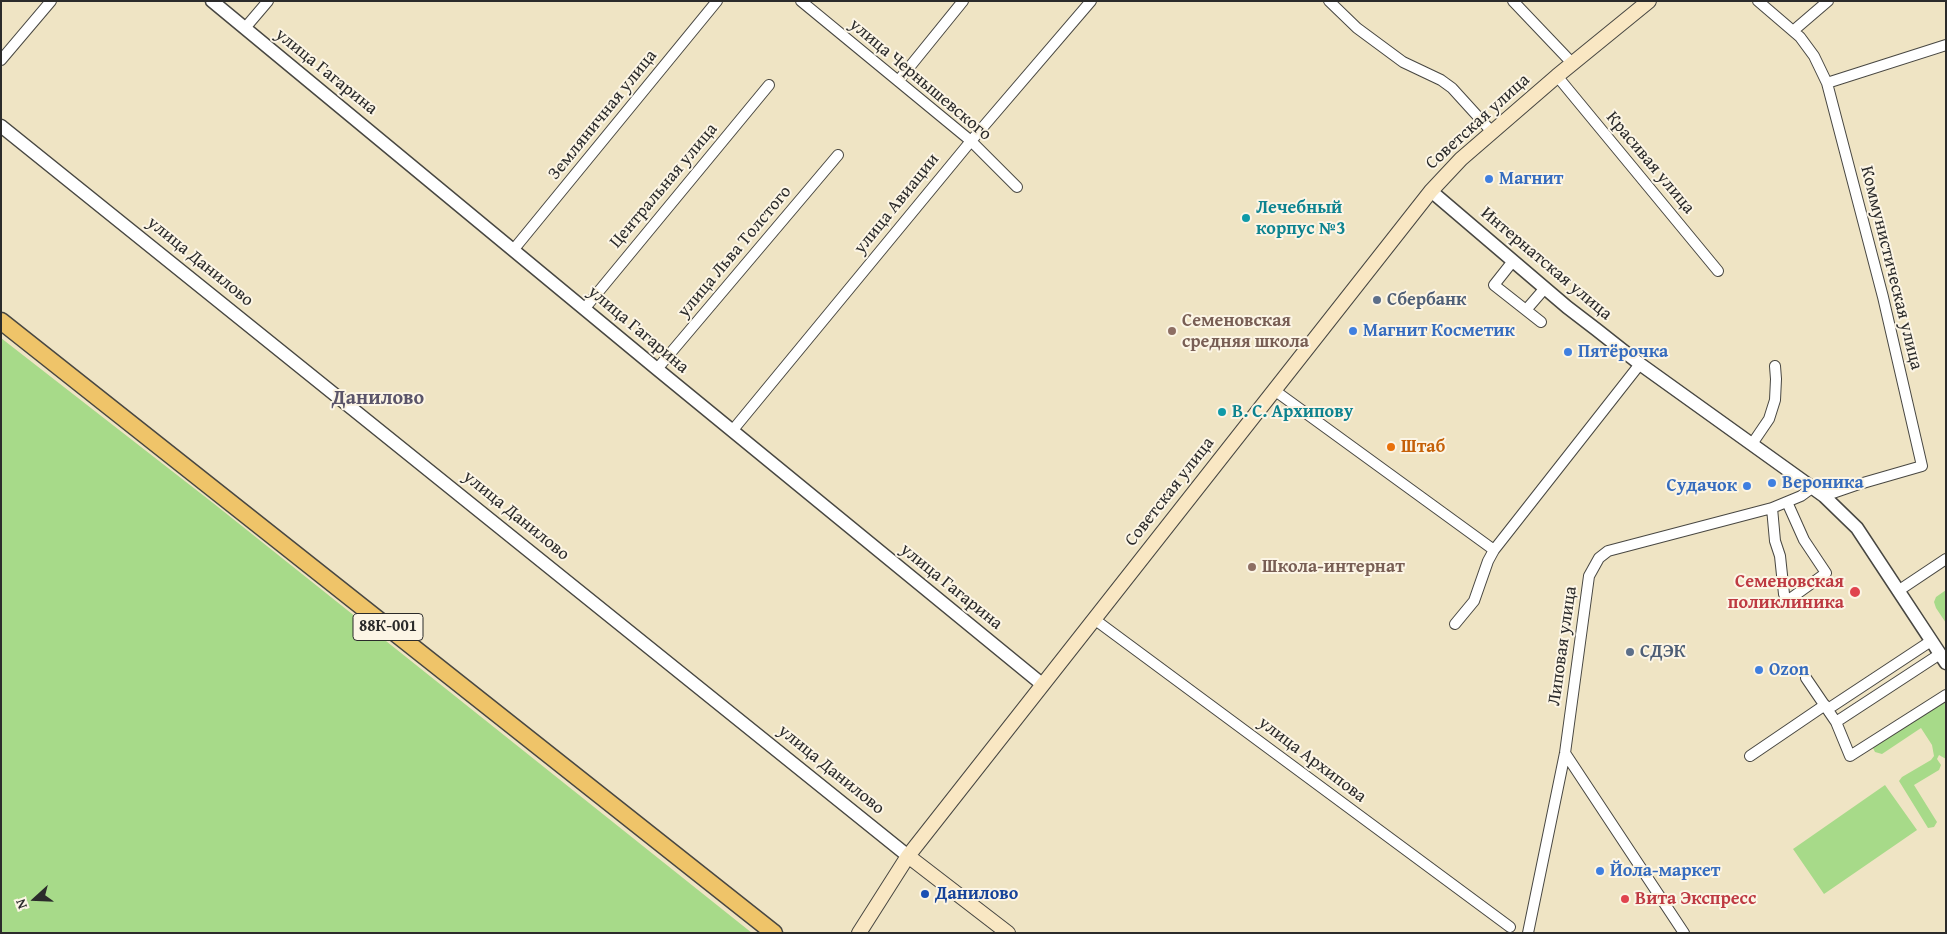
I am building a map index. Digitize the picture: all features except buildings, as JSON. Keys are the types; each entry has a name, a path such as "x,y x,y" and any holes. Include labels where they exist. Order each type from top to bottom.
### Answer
{"main road":[{"name":"Советская улица","path":"858,933 908,856 1431,191 1461,159 1572,63 1649,1"},
{"name":"88К-001","path":"1,321 774,933"},
{"name":"улица Данилово","path":"908,856 1008,933"}],"street":[{"path":"1,60 51,1"},
{"name":"улица Гагарина","path":"212,1 732,431 1043,685"},
{"path":"245,28 268,1"},
{"name":"Земляничная улица","path":"514,249 717,1"},
{"name":"улица Чернышевского","path":"801,1 971,141 1017,187"},
{"path":"899,80 963,1"},
{"name":"улица Авиации","path":"732,431 971,141 1091,1"},
{"path":"1329,1 1357,28 1403,62 1441,80 1452,88 1492,132"},
{"path":"1514,1 1572,63"},
{"name":"Коммунистическая улица","path":"1758,1 1793,32 1814,56 1828,83 1883,297 1922,466 1824,496"},
{"path":"1793,32 1828,1"},
{"path":"1828,83 1946,45"},
{"name":"Красивая улица","path":"1557,76 1718,271"},
{"name":"Центральная улица","path":"584,308 769,85"},
{"name":"улица Данилово","path":"1,126 908,856"},
{"name":"улица Льва Толстого","path":"657,369 838,155"},
{"name":"Интернатская улица","path":"1431,191 1545,288 1640,364 1824,496 1857,528 1943,659"},
{"path":"1513,261 1494,285 1541,322"},
{"path":"1526,310 1545,288"},
{"path":"1455,624 1474,601 1488,560 1494,550 1640,364"},
{"path":"1752,444 1769,419 1775,400 1776,379 1774,366"},
{"path":"1274,390 1494,550"},
{"name":"Липовая улица","path":"1528,933 1565,752 1589,576 1599,558 1608,551 1772,508 1800,496 1812,488"},
{"path":"1772,508 1775,541 1780,556 1786,601 1826,573 1804,540 1787,502"},
{"path":"1898,591 1946,560"},
{"name":"улица Архипова","path":"1094,619 1510,927"},
{"path":"1750,756 1931,641"},
{"path":"1836,722 1943,659"},
{"path":"1806,678 1836,722 1850,756 1946,695"},
{"path":"1565,752 1684,933"}],"green space":[{"path":"1,338 213,503 752,933 1,933"},
{"path":"1946,590 1946,623 1934,602 1936,597"},
{"path":"1946,699 1946,759 1939,755 1937,759 1941,765 1939,770 1914,785 1937,822 1934,827 1928,828 1899,781 1902,777 1931,760 1934,756 1932,745 1921,728 1882,754 1875,752 1872,746"},
{"path":"1885,785 1917,830 1824,894 1793,849"}],"place":[{"name":"Магнит","path":"1489,179"},
{"name":"Лечебный корпус №3","path":"1246,218"},
{"name":"Сбербанк","path":"1377,300"},
{"name":"Семеновская средняя школа","path":"1172,331"},
{"name":"Магнит Косметик","path":"1353,331"},
{"name":"Пятёрочка","path":"1568,352"},
{"name":"В. С. Архипову","path":"1222,412"},
{"name":"Штаб","path":"1391,447"},
{"name":"Вероника","path":"1772,483"},
{"name":"Судачок","path":"1747,486"},
{"name":"Школа-интернат","path":"1252,567"},
{"name":"Семеновская поликлиника","path":"1855,592"},
{"name":"СДЭК","path":"1630,652"},
{"name":"Ozon","path":"1759,670"},
{"name":"Йола-маркет","path":"1600,871"},
{"name":"Данилово","path":"925,894"},
{"name":"Вита Экспресс","path":"1625,899"}],"district":[{"name":"Данилово","path":"378,399"}]}
